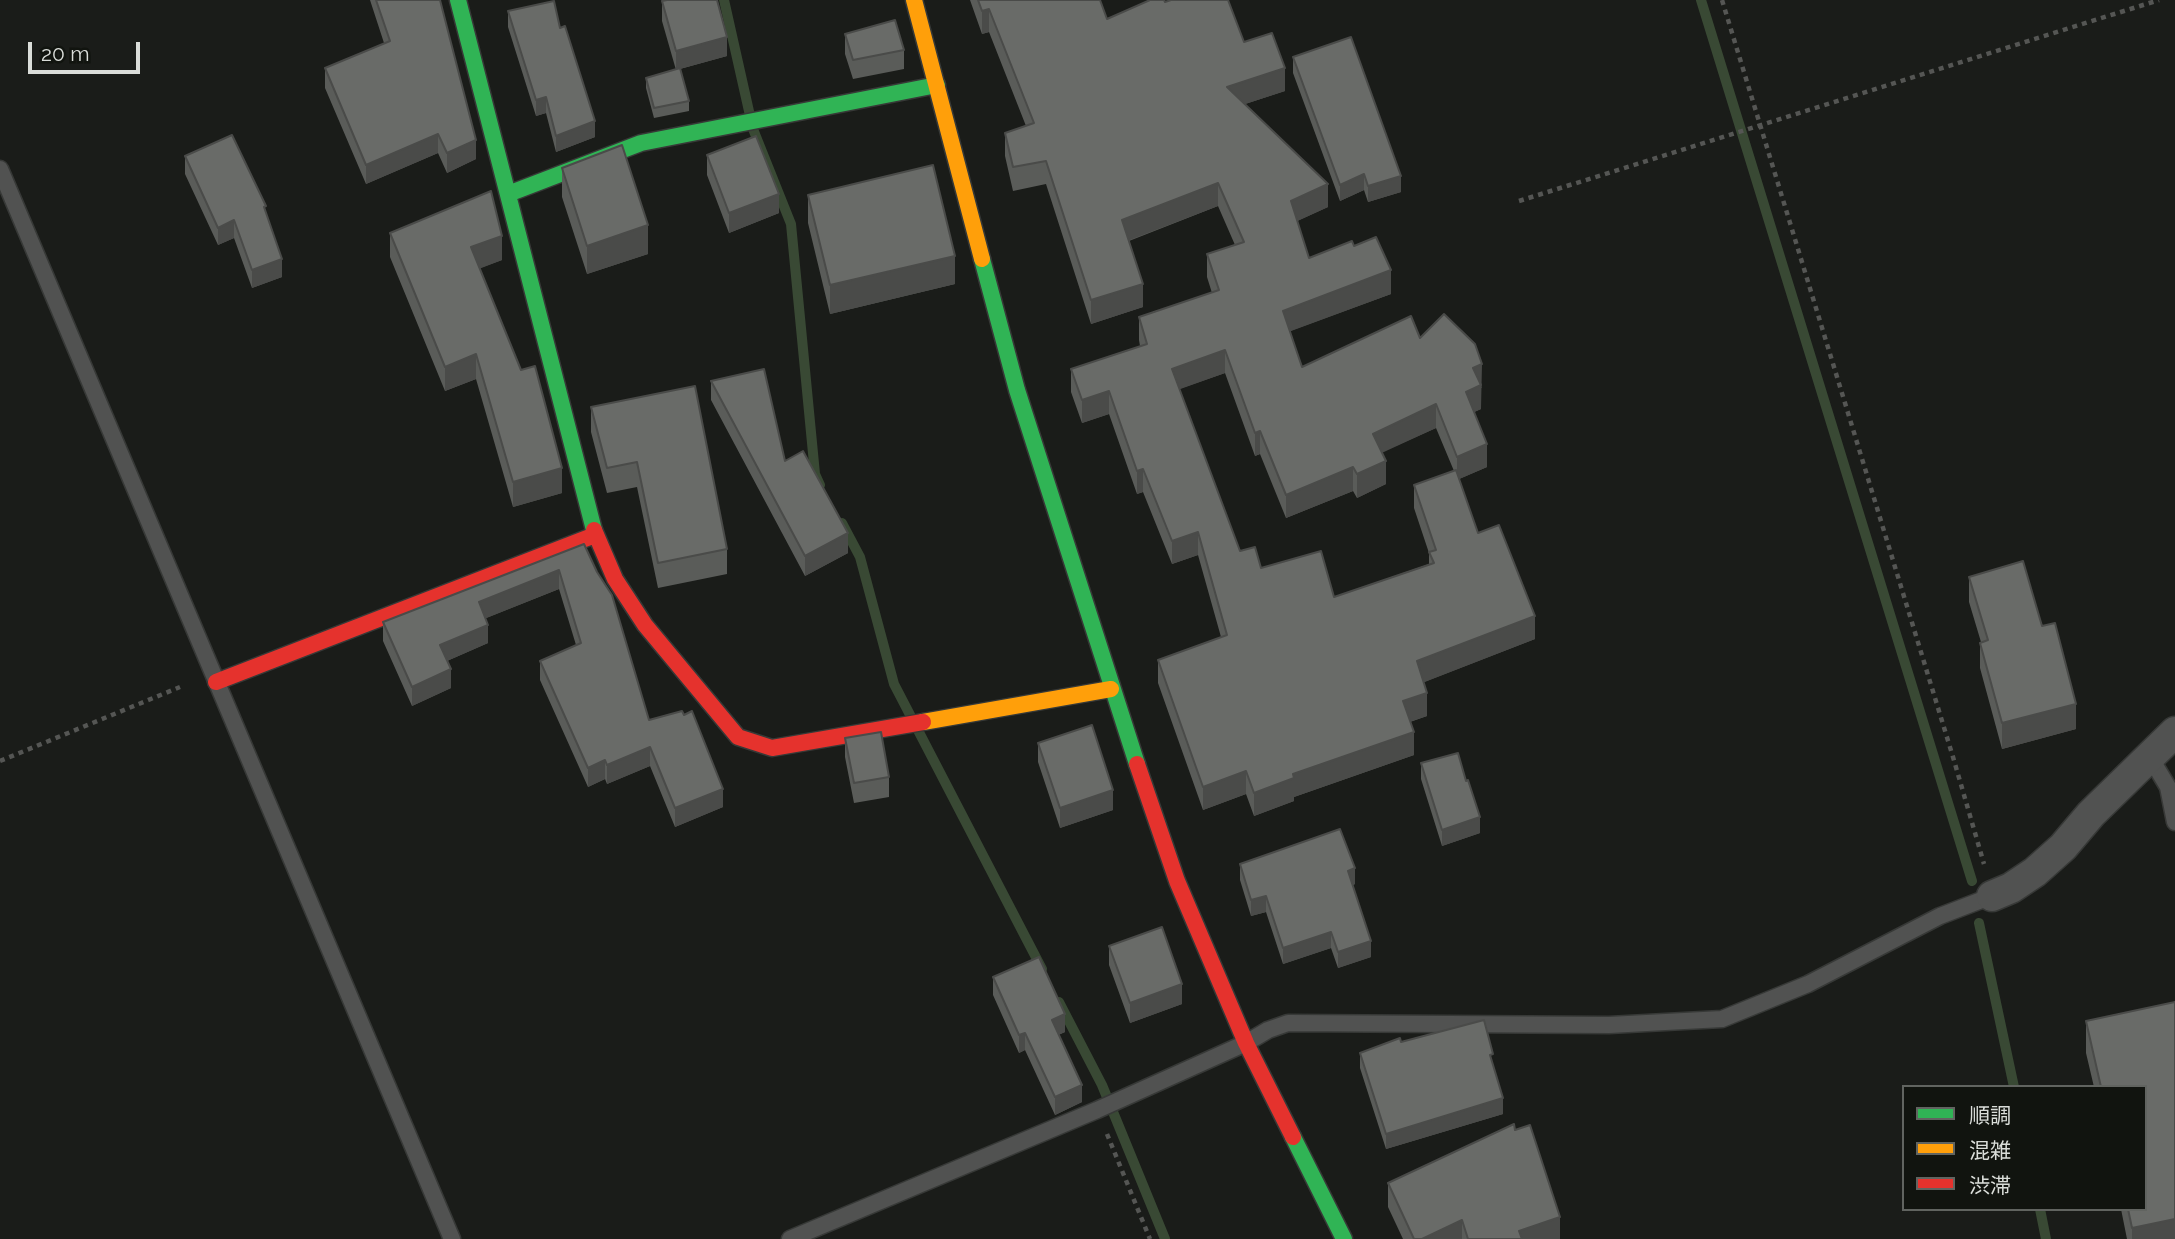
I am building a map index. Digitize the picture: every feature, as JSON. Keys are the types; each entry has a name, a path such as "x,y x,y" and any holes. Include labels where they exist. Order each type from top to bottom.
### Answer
{"street":[{"path":"458,0 595,535 615,579 638,613 738,737 772,748 1111,689"},
{"path":"914,0 1017,390 1111,689 1177,881 1246,1044 1344,1239"},
{"path":"508,194 641,143 937,85"},
{"path":"214,678 595,535"},
{"path":"1992,895 2011,888 2035,872 2063,847 2091,814 2175,732"}],"lane":[{"path":"0,169 452,1239"},
{"path":"2150,757 2168,787 2175,822"},
{"path":"790,1239 1097,1110 1288,1023 1609,1025 1722,1019 1808,985 1940,916 1992,895"}],"path":[{"path":"1722,0 1954,757 1992,895"},
{"path":"1519,201 2159,0"},
{"path":"0,761 214,678"},
{"path":"1097,1110 1150,1239"}],"building":[{"path":"376,0 440,0 476,140 447,153 438,134 366,165 325,68 390,41"},
{"path":"717,0 727,37 676,51 662,1"},
{"path":"978,0 1100,0 1107,19 1150,0 1228,0 1244,42 1272,33 1285,68 1227,87 1328,184 1291,201 1309,258 1352,241 1354,246 1376,237 1391,270 1283,311 1302,367 1411,316 1420,338 1444,314 1475,344 1482,364 1473,368 1481,385 1466,392 1487,444 1457,457 1436,404 1373,434 1386,461 1357,474 1353,467 1286,495 1260,431 1255,433 1225,350 1172,369 1240,551 1255,547 1261,568 1321,551 1334,597 1434,563 1429,552 1436,550 1414,485 1456,470 1478,533 1499,525 1535,616 1417,661 1427,693 1403,701 1414,732 1293,774 1294,778 1254,793 1246,771 1203,787 1158,660 1227,635 1198,532 1172,541 1143,469 1137,471 1109,391 1082,400 1071,369 1147,344 1139,317 1219,290 1207,254 1244,242 1218,183 1122,220 1143,284 1091,300 1046,161 1013,167 1005,133 1034,123 989,9 982,11"},
{"path":"554,1 560,28 565,26 595,121 556,136 546,97 536,100 508,11"},
{"path":"895,20 904,50 853,60 845,34"},
{"path":"1351,37 1401,176 1368,186 1364,174 1340,185 1293,57"},
{"path":"680,68 689,101 654,108 646,78"},
{"path":"232,135 266,206 264,207 282,259 252,270 234,220 218,228 185,156"},
{"path":"756,136 779,194 729,213 707,155"},
{"path":"622,145 648,225 587,246 562,168"},
{"path":"933,165 955,256 830,285 808,195"},
{"path":"491,191 502,236 471,247 521,370 535,366 562,468 513,482 476,354 445,367 390,233"},
{"path":"764,369 785,461 803,451 848,533 805,556 711,381"},
{"path":"695,386 727,549 658,563 637,462 607,468 591,407"},
{"path":"584,544 612,595 649,720 682,711 684,715 692,711 723,789 675,808 650,747 607,765 605,760 588,768 540,661 581,643 559,570 479,602 488,625 440,645 451,669 412,687 383,622"},
{"path":"2023,561 2042,626 2055,623 2076,704 2002,723 1980,643 1988,640 1969,577"},
{"path":"1092,725 1113,790 1060,808 1038,743"},
{"path":"881,732 889,777 854,783 845,738"},
{"path":"1458,753 1480,817 1442,830 1421,763"},
{"path":"1340,829 1355,868 1348,871 1371,941 1338,952 1331,932 1283,948 1266,896 1251,900 1240,864"},
{"path":"1162,927 1182,984 1130,1003 1109,946"},
{"path":"1039,957 1065,1014 1052,1020 1082,1085 1055,1097 1025,1033 1019,1035 993,977"},
{"path":"2175,1002 2175,1219 2132,1228 2128,1211 2147,1211 2147,1085 2101,1085 2086,1021"},
{"path":"1484,1020 1493,1054 1490,1055 1503,1098 1386,1134 1360,1053 1400,1038 1401,1042"},
{"path":"1514,1124 1515,1130 1530,1125 1560,1217 1519,1231 1522,1239 1468,1239 1462,1220 1422,1239 1414,1239 1388,1183"}],"waterway":[{"path":"724,0 753,129 791,224 815,474 820,485"},
{"path":"1701,0 1972,881"},
{"path":"842,523 860,557 894,684 1042,969"},
{"path":"1979,923 2014,1085"},
{"path":"1059,1002 1102,1085 1165,1239"},
{"path":"2040,1211 2046,1239"}],"traffic: fast":[{"path":"458,0 594,530"},
{"path":"508,194 641,143 937,85"},
{"path":"982,259 1017,390 1137,764"},
{"path":"1293,1137 1344,1239"}],"traffic: slow":[{"path":"914,0 982,259"},
{"path":"923,722 1111,689"}],"traffic: jam":[{"path":"594,530 615,579 645,625 738,737 772,748 923,722"},
{"path":"216,682 595,535"},
{"path":"1137,764 1177,881 1246,1043 1293,1137"}]}
